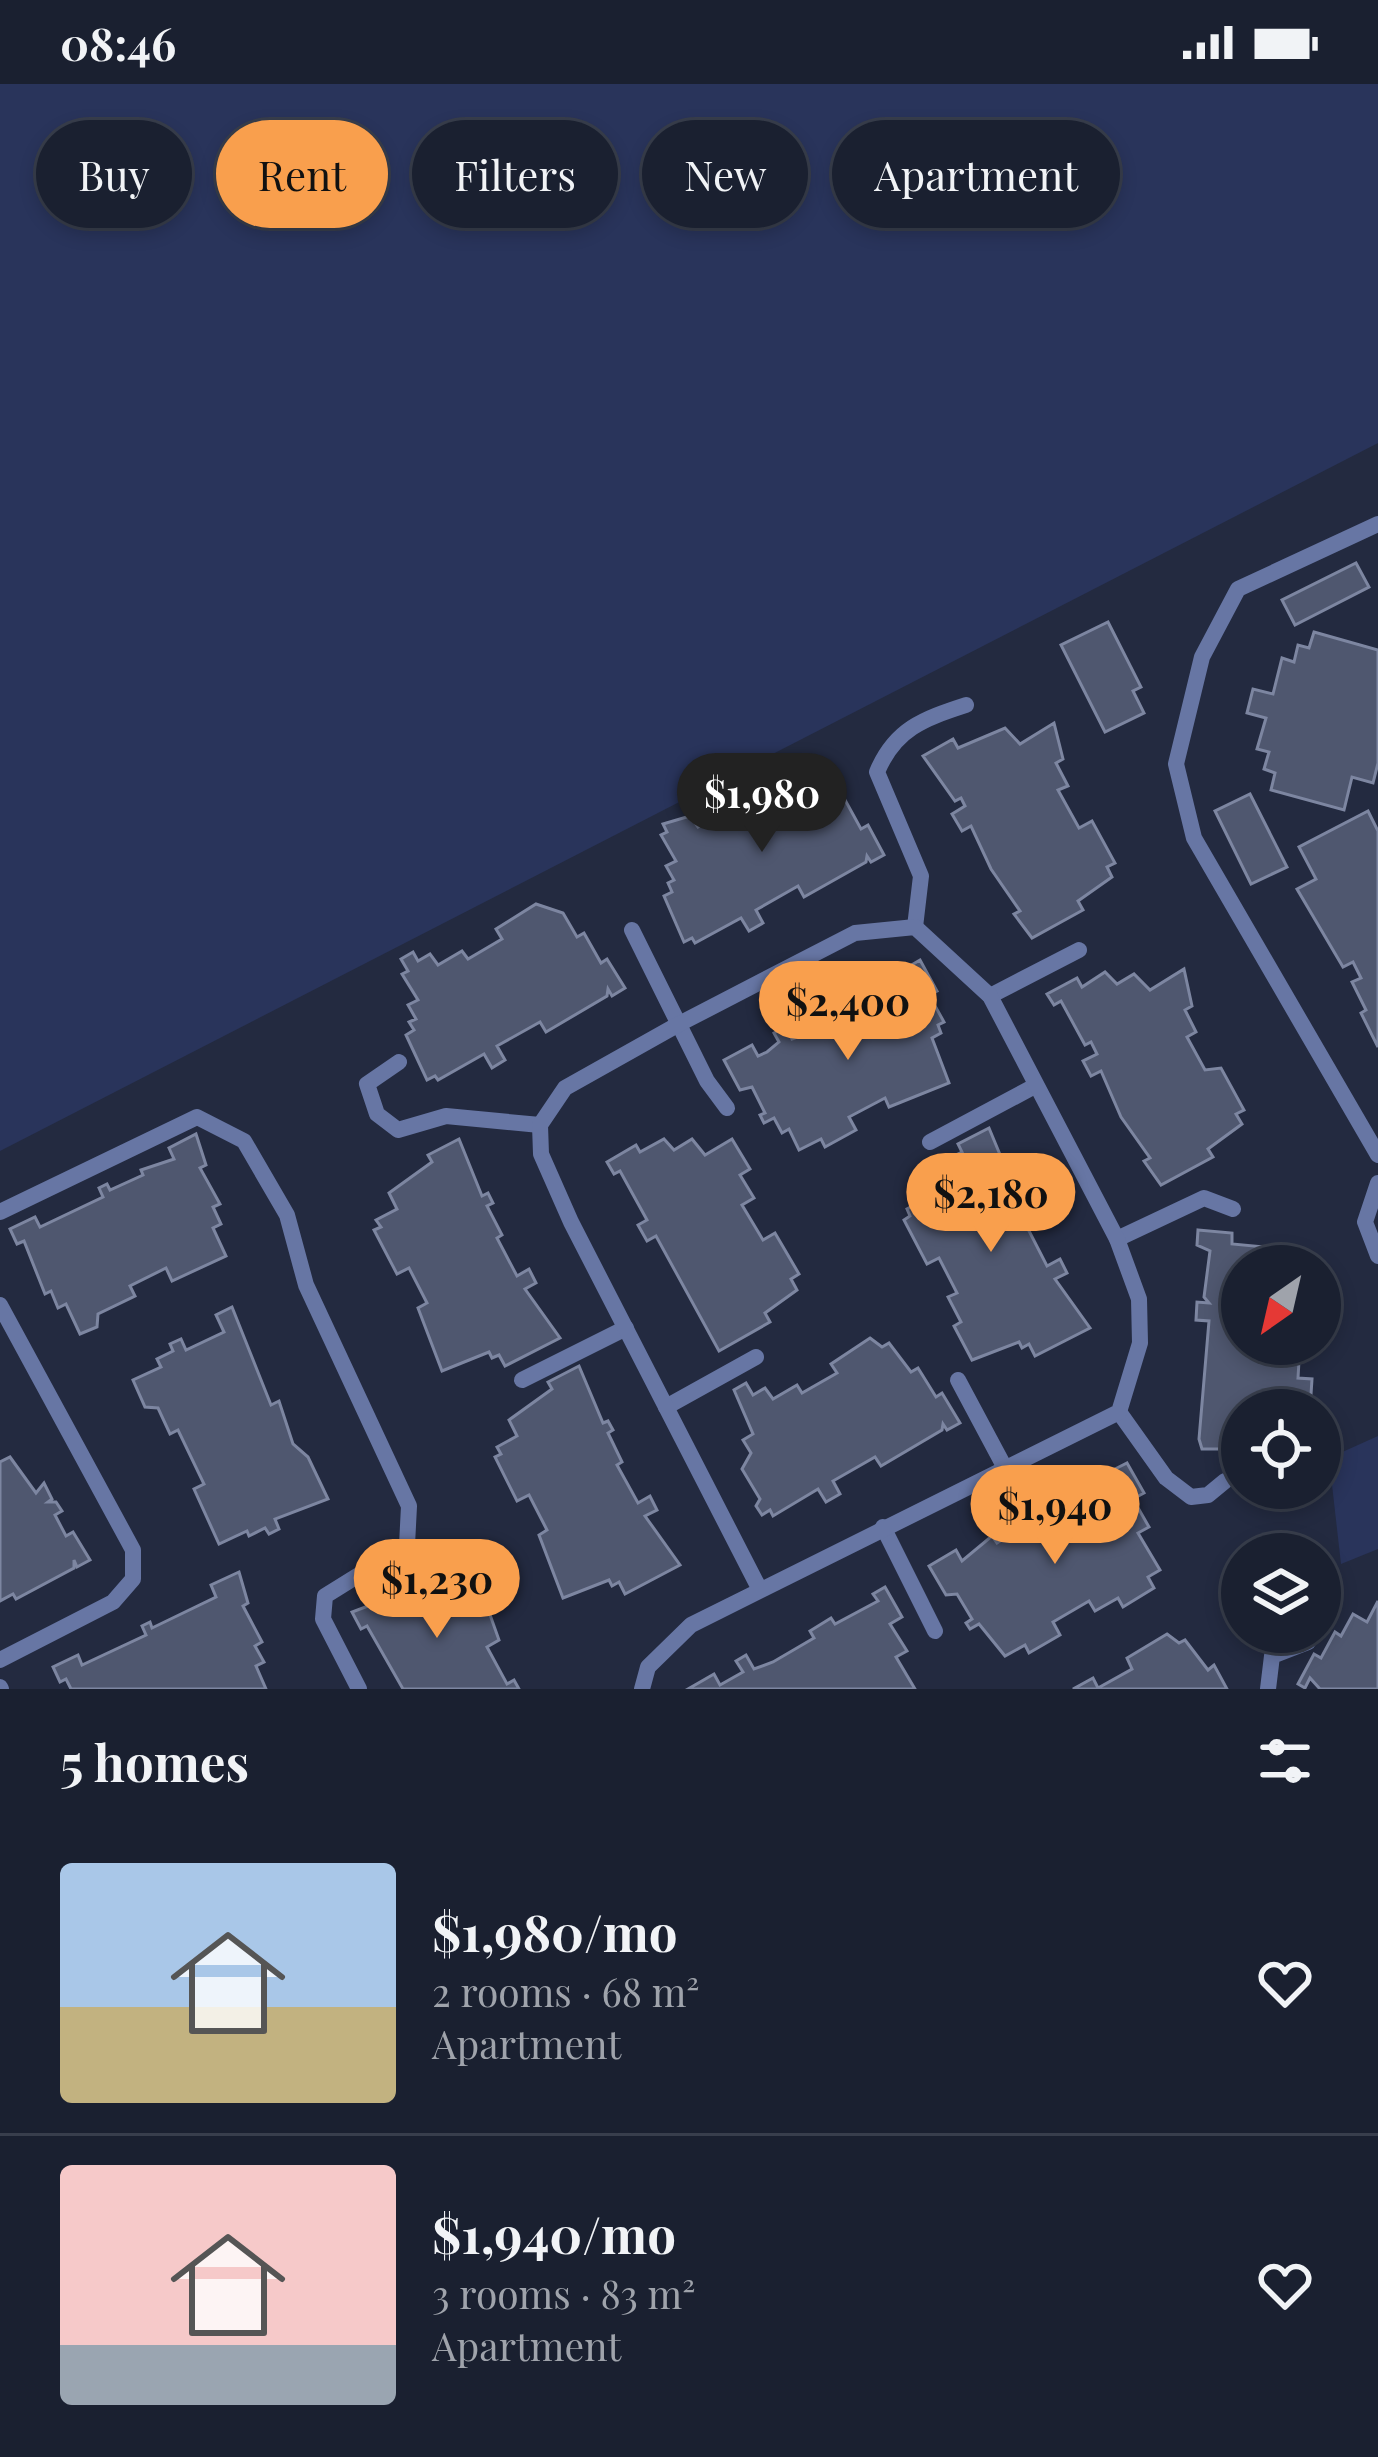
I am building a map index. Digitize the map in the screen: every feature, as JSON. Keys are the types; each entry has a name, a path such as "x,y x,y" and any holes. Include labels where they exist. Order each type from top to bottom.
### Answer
{"lane":[{"path":"1378,524 1238,589 1202,657 1176,764 1194,838 1378,1155"},
{"path":"915,927 921,876 877,772 887,746 915,722 966,705"},
{"path":"643,1689 648,1667 691,1625 1119,1412 1140,1343 1138,1299 1117,1239 990,996 915,927 855,933 679,1024 566,1088 540,1126 541,1154 759,1588"},
{"path":"632,930 728,1108"},
{"path":"990,996 1079,950"},
{"path":"399,1062 367,1084 377,1114 398,1130 446,1116 540,1126"},
{"path":"930,1142 1034,1087"},
{"path":"0,1213 197,1117 244,1141 287,1215 305,1286 410,1506 407,1545 325,1596 323,1618 359,1689"},
{"path":"1378,1183 1366,1222 1378,1256"},
{"path":"1117,1239 1204,1198 1233,1209"},
{"path":"0,1305 133,1550 133,1579 113,1602 0,1660"},
{"path":"522,1380 626,1328"},
{"path":"666,1407 756,1357"},
{"path":"958,1380 1005,1468"},
{"path":"1119,1412 1166,1478 1191,1497 1208,1495 1221,1484"},
{"path":"883,1528 935,1631"},
{"path":"1268,1689 1273,1656 1280,1653"}],"shaded area":[{"path":"0,84 1378,84 1378,443 0,1151"},
{"path":"1378,1436 1378,1549 1341,1564 1335,1509 1341,1509 1341,1453"}],"building":[{"path":"1356,563 1369,587 1295,625 1282,600"},
{"path":"1108,622 1141,687 1133,691 1144,713 1105,732 1061,645"},
{"path":"1314,632 1378,650 1378,763 1373,783 1352,777 1344,810 1271,790 1275,773 1264,769 1269,752 1257,749 1266,718 1247,713 1253,689 1273,694 1282,658 1294,662 1298,645 1309,648"},
{"path":"1054,723 1063,759 1056,763 1068,786 1058,790 1079,828 1092,821 1115,863 1107,867 1112,877 1078,901 1083,910 1032,938 1014,914 1020,911 991,869 971,826 962,831 952,814 965,806 961,798 955,801 923,756 953,739 958,748 1005,728 1020,744"},
{"path":"797,768 808,777 815,773 837,802 844,798 861,829 868,825 884,855 871,862 867,856 866,862 804,897 798,886 756,910 763,923 749,931 741,918 695,943 692,938 684,942 664,896 672,892 668,883 674,880 666,866 676,861 661,835 667,832 663,824 690,816 698,827 723,813 728,822 763,803 757,792"},
{"path":"1250,794 1287,867 1251,884 1215,811"},
{"path":"1368,811 1378,831 1378,1047 1361,1013 1366,1010 1352,982 1361,978 1353,962 1343,967 1297,889 1316,879 1299,847"},
{"path":"536,904 563,913 577,937 584,933 601,963 607,959 625,988 612,996 608,989 607,996 546,1032 540,1022 497,1046 505,1060 492,1068 484,1054 438,1080 435,1076 427,1080 406,1035 414,1030 409,1022 416,1019 408,1005 418,1000 402,974 408,971 401,959 413,952 418,961 430,954 438,965 462,951 468,959 502,939 496,929"},
{"path":"920,960 937,991 929,995 944,1022 938,1025 941,1033 932,1038 949,1083 889,1107 885,1098 849,1117 856,1130 825,1147 821,1139 799,1150 789,1129 782,1133 774,1118 764,1123 760,1115 765,1113 752,1087 740,1090 724,1060 752,1045 758,1056 767,1052 779,1042 774,1033 786,1026 792,1039 816,1030 853,1011 848,1001 866,991 875,1001 872,995 913,976 908,967"},
{"path":"1184,969 1192,1006 1185,1010 1196,1032 1187,1037 1205,1070 1221,1068 1244,1110 1236,1114 1242,1124 1208,1149 1213,1157 1161,1185 1144,1161 1150,1158 1121,1117 1101,1071 1091,1076 1083,1061 1097,1054 1091,1042 1085,1045 1061,1001 1054,1005 1047,994 1077,978 1082,987 1105,972 1117,984 1134,974 1150,990"},
{"path":"989,1128 1013,1186 1018,1183 1023,1192 1017,1196 1032,1225 1027,1227 1047,1266 1060,1259 1067,1273 1055,1279 1090,1328 1035,1356 1029,1344 1022,1348 1019,1342 972,1360 954,1326 961,1322 948,1297 957,1293 939,1258 927,1264 904,1220 910,1216 907,1209 927,1198 919,1183 942,1168 939,1163 962,1152 958,1144"},
{"path":"196,1134 206,1165 200,1168 220,1204 213,1207 221,1224 213,1228 226,1256 172,1281 166,1268 130,1286 135,1296 98,1314 97,1327 80,1334 66,1304 58,1308 51,1291 45,1294 24,1241 17,1244 10,1229 35,1217 40,1227 103,1197 99,1188 107,1184 110,1190 143,1175 141,1170 174,1159 169,1148"},
{"path":"459,1139 482,1196 488,1193 493,1203 487,1206 502,1235 497,1238 517,1276 529,1269 536,1283 525,1289 560,1338 505,1366 499,1355 492,1358 489,1352 442,1371 418,1308 427,1303 409,1268 397,1274 374,1230 381,1227 376,1220 397,1209 389,1193 432,1162 428,1155"},
{"path":"664,1139 674,1150 692,1139 705,1155 732,1139 750,1169 740,1175 754,1198 742,1205 763,1240 775,1233 799,1274 791,1279 797,1290 765,1313 770,1322 719,1351 656,1236 647,1241 638,1225 647,1220 620,1171 614,1174 607,1162 636,1145 640,1152"},
{"path":"1198,1230 1232,1233 1232,1244 1243,1245 1221,1245 1221,1365 1299,1365 1298,1378 1312,1379 1311,1389 1221,1389 1221,1449 1202,1449 1199,1439 1209,1321 1196,1320 1197,1302 1209,1303 1204,1297 1210,1251 1197,1245"},
{"path":"232,1307 271,1405 279,1401 293,1444 308,1457 328,1499 275,1519 279,1529 269,1534 265,1528 249,1536 247,1531 219,1544 194,1489 204,1484 178,1430 170,1434 158,1408 145,1407 133,1380 161,1367 157,1359 173,1351 170,1344 181,1339 186,1350 224,1332 216,1315"},
{"path":"870,1338 882,1347 889,1343 911,1372 918,1368 936,1397 942,1393 960,1423 947,1430 943,1424 942,1430 881,1466 875,1457 833,1481 840,1494 826,1502 818,1489 773,1516 770,1510 762,1515 756,1506 760,1499 742,1469 751,1453 743,1440 753,1434 734,1390 746,1383 753,1395 765,1388 773,1399 797,1385 802,1393 837,1373 831,1364"},
{"path":"579,1366 603,1423 608,1421 613,1430 608,1433 622,1462 617,1465 638,1503 650,1496 657,1510 645,1516 680,1565 625,1594 619,1582 612,1586 609,1580 563,1598 539,1535 547,1530 529,1495 517,1501 495,1457 501,1454 497,1447 517,1436 509,1420 552,1389 548,1382"},
{"path":"10,1457 36,1493 44,1483 52,1499 48,1502 56,1502 62,1511 55,1515 66,1536 73,1532 90,1560 77,1567 74,1560 74,1568 16,1599 13,1594 0,1601 0,1462"},
{"path":"1127,1463 1144,1493 1133,1499 1149,1527 1138,1533 1160,1570 1148,1577 1154,1588 1123,1607 1118,1598 1095,1611 1089,1601 1053,1622 1060,1635 1029,1653 1025,1645 1005,1656 979,1624 970,1629 966,1623 972,1619 957,1594 946,1595 929,1566 956,1550 962,1561 992,1536 997,1543 1013,1533 1015,1537 1056,1513 1052,1506 1073,1493 1077,1500 1120,1477 1115,1469"},
{"path":"239,1572 248,1603 243,1606 262,1642 255,1646 264,1662 256,1666 266,1689 71,1689 66,1679 60,1682 53,1667 78,1655 82,1665 146,1635 142,1626 150,1622 152,1628 216,1597 211,1585"},
{"path":"438,1583 448,1601 474,1587 483,1595 499,1640 487,1647 507,1684 514,1680 519,1689 403,1689 367,1626 361,1629 352,1612 384,1600 389,1610"},
{"path":"885,1587 902,1617 890,1624 907,1651 896,1657 915,1689 688,1689 714,1674 720,1685 743,1672 736,1661 746,1655 754,1669 773,1662 814,1638 810,1631 831,1618 835,1624 878,1601 873,1594"},
{"path":"1378,1601 1378,1689 1320,1689 1310,1678 1305,1688 1298,1684 1314,1654 1321,1658 1324,1653 1341,1653 1341,1636 1353,1614 1367,1622"},
{"path":"1167,1634 1179,1643 1185,1640 1208,1670 1214,1665 1227,1689 1073,1689 1093,1678 1098,1688 1132,1669 1127,1658"}]}
